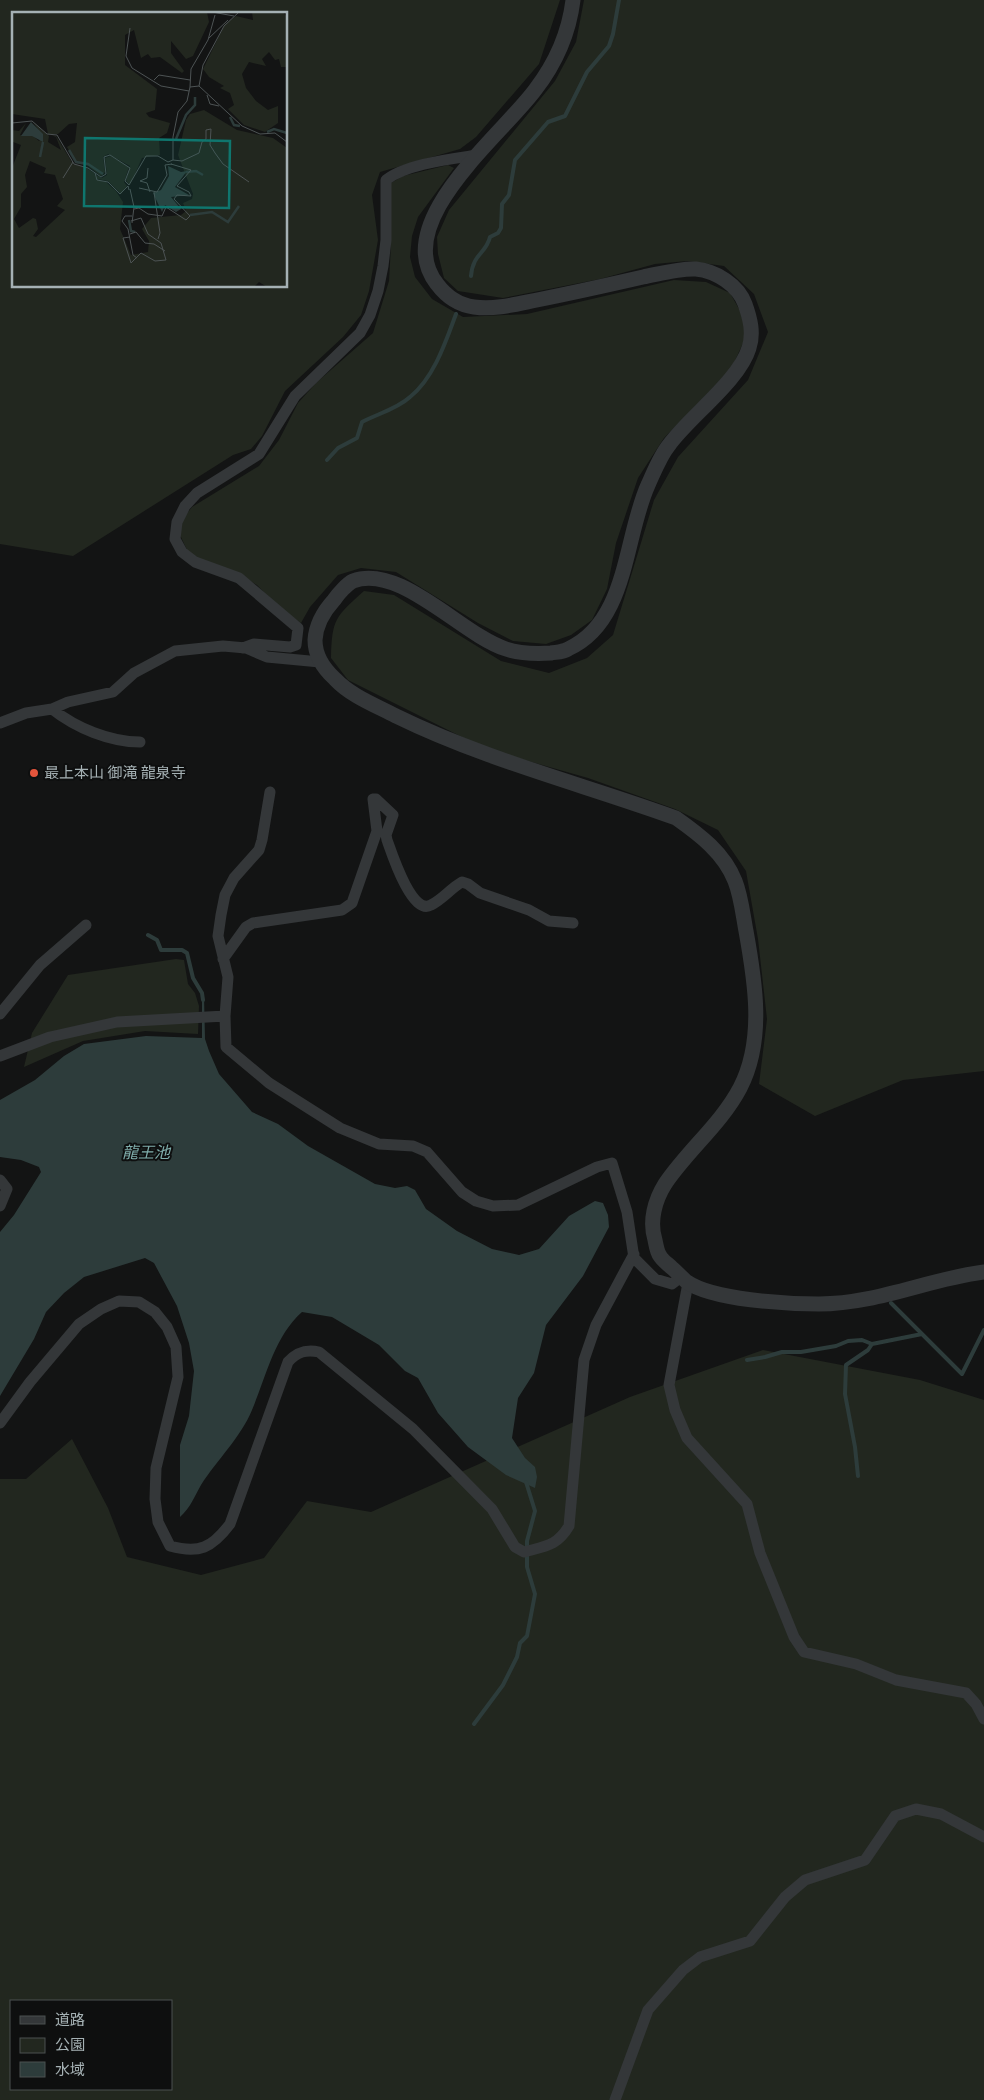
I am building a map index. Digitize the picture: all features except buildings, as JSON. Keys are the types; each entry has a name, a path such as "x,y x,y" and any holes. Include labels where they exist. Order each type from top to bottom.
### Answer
{"street":[{"path":"573,0 560,50 536,89 477,155 437,207 427,233 424,258 434,280 449,297 472,307 502,307 660,274 695,269 721,276 743,297 752,327 750,346 741,365 667,447 646,488 634,522 617,592 596,631 566,651 534,654 503,648 456,622 411,590 394,583 374,580 352,581 336,596 319,620 315,642 320,662 336,681 357,696 419,727 488,755 676,818 699,834 720,854 735,881 752,962 755,1033 752,1057 740,1087 718,1120 665,1184 655,1203 652,1232 660,1257 685,1280 725,1295 768,1301 820,1304 860,1300 984,1272"},
{"path":"243,648 254,644 290,647 296,645 298,628 239,578 195,562 182,552 175,539 177,522 184,506 197,493 259,454 295,396 360,333 370,316 383,266 386,240 386,180 393,174 448,159 477,155"},
{"path":"0,723 12,720 26,713 52,709 68,702 113,692 134,673 175,651 202,647 243,648 267,657 320,662"},
{"path":"52,709 69,722 124,742 140,742"},
{"path":"270,792 259,850 234,878 225,895 218,936 228,977 224,1016 226,1046 269,1083 340,1128 379,1144 413,1146 427,1152 462,1192 476,1201 493,1206 518,1205 597,1167 612,1163 627,1212 634,1258 655,1279 664,1284 685,1280"},
{"path":"223,959 246,927 253,923 342,910 352,903 377,831 373,799 376,799 393,815 386,835 387,840 401,876 418,905 424,907 431,905 462,882 480,893 529,910 550,921 573,923"},
{"path":"0,1014 40,965 86,925"},
{"path":"0,1056 50,1037 117,1022 224,1016"},
{"path":"0,1180 6,1189 0,1206"},
{"path":"0,1423 30,1382 79,1324 101,1309 119,1301 139,1302 155,1312 167,1327 176,1347 178,1377 156,1468 155,1499 158,1522 170,1546 184,1550 205,1548 221,1536 230,1524 288,1362 295,1354 309,1350 319,1352 413,1429 492,1509 515,1547 524,1552 551,1545 561,1539 569,1526 584,1360 596,1325 634,1254"},
{"path":"685,1280 669,1385 675,1410 687,1438 747,1504 760,1553 794,1637 804,1652 856,1664 896,1680 966,1693 976,1704 984,1718"},
{"path":"615,2100 648,2010 683,1970 700,1957 750,1941 785,1897 805,1880 865,1860 895,1816 916,1809 941,1814 984,1837"}],"green space":[{"path":"0,0 560,0 539,64 476,137 460,149 380,172 372,195 378,240 369,291 361,315 343,337 285,391 262,436 251,449 233,455 73,556 0,544"},
{"path":"584,0 984,0 984,1071 903,1080 815,1116 759,1084 767,1019 758,939 746,871 718,830 675,809 588,778 486,749 348,680 331,658 334,627 337,620 341,613 364,591 394,595 501,661 549,673 587,658 613,635 654,500 678,457 748,380 768,332 754,294 724,266 687,261 655,264 600,279 503,298 458,291 444,278 438,254 437,237 449,210 555,81 576,42"},
{"path":"448,165 454,168 418,217 412,236 410,257 415,277 432,299 463,317 527,314 674,280 706,282 730,293 743,316 745,339 731,369 664,438 638,478 616,543 607,589 592,620 571,635 546,644 513,641 478,623 396,572 361,568 338,575 310,607 301,623 278,607 257,585 236,572 202,561 187,550 181,537 181,521 192,507 259,466 279,440 298,403 316,383 373,333 389,281 391,183 403,176"},
{"path":"176,959 184,960 188,984 195,993 199,1006 198,1034 145,1031 83,1041 24,1067 32,1033 68,975"},
{"path":"763,1350 920,1380 984,1400 984,2100 0,2100 0,1479 26,1479 72,1439 108,1508 127,1557 201,1575 264,1558 307,1501 371,1512 630,1397"}],"water":[{"name":"龍王池","path":"202,996 204,996 205,1039 209,1051 219,1074 252,1112 278,1124 308,1146 375,1184 395,1188 407,1186 415,1190 426,1209 457,1231 492,1249 519,1255 539,1249 569,1216 595,1201 603,1203 608,1215 609,1227 583,1276 546,1325 534,1373 518,1398 512,1438 525,1458 535,1467 537,1477 535,1488 506,1475 468,1447 438,1413 418,1378 405,1371 379,1345 332,1317 302,1312 284,1333 242,1430 207,1476 190,1506 180,1517 180,1445 189,1416 194,1371 189,1343 177,1306 154,1263 145,1258 84,1277 64,1293 46,1312 34,1339 0,1396 0,1232 14,1215 41,1172 39,1167 21,1160 0,1157 0,1100 35,1080 64,1056 84,1044 146,1036 202,1038"}],"waterway":[{"path":"471,276 474,263 486,247 490,237 498,233 501,228 502,204 509,195 515,160 548,122 565,116 587,72 609,46 619,0"},
{"path":"327,460 338,448 357,438 362,422 399,405 410,397 426,380 438,358 456,314"},
{"path":"148,935 157,940 161,950 182,950 187,953 193,978 202,993 203,1000"},
{"path":"891,1303 962,1374 984,1330"},
{"path":"858,1476 855,1447 845,1394 846,1365 868,1350 872,1344 922,1334"},
{"path":"747,1360 782,1352 801,1352 836,1346 848,1341 862,1340 872,1344"},
{"path":"474,1724 503,1685 517,1657 520,1643 527,1636 535,1594 527,1567 527,1541 535,1511 526,1482"}],"place":[{"name":"最上本山 御滝 龍泉寺","path":"34,773"}]}
